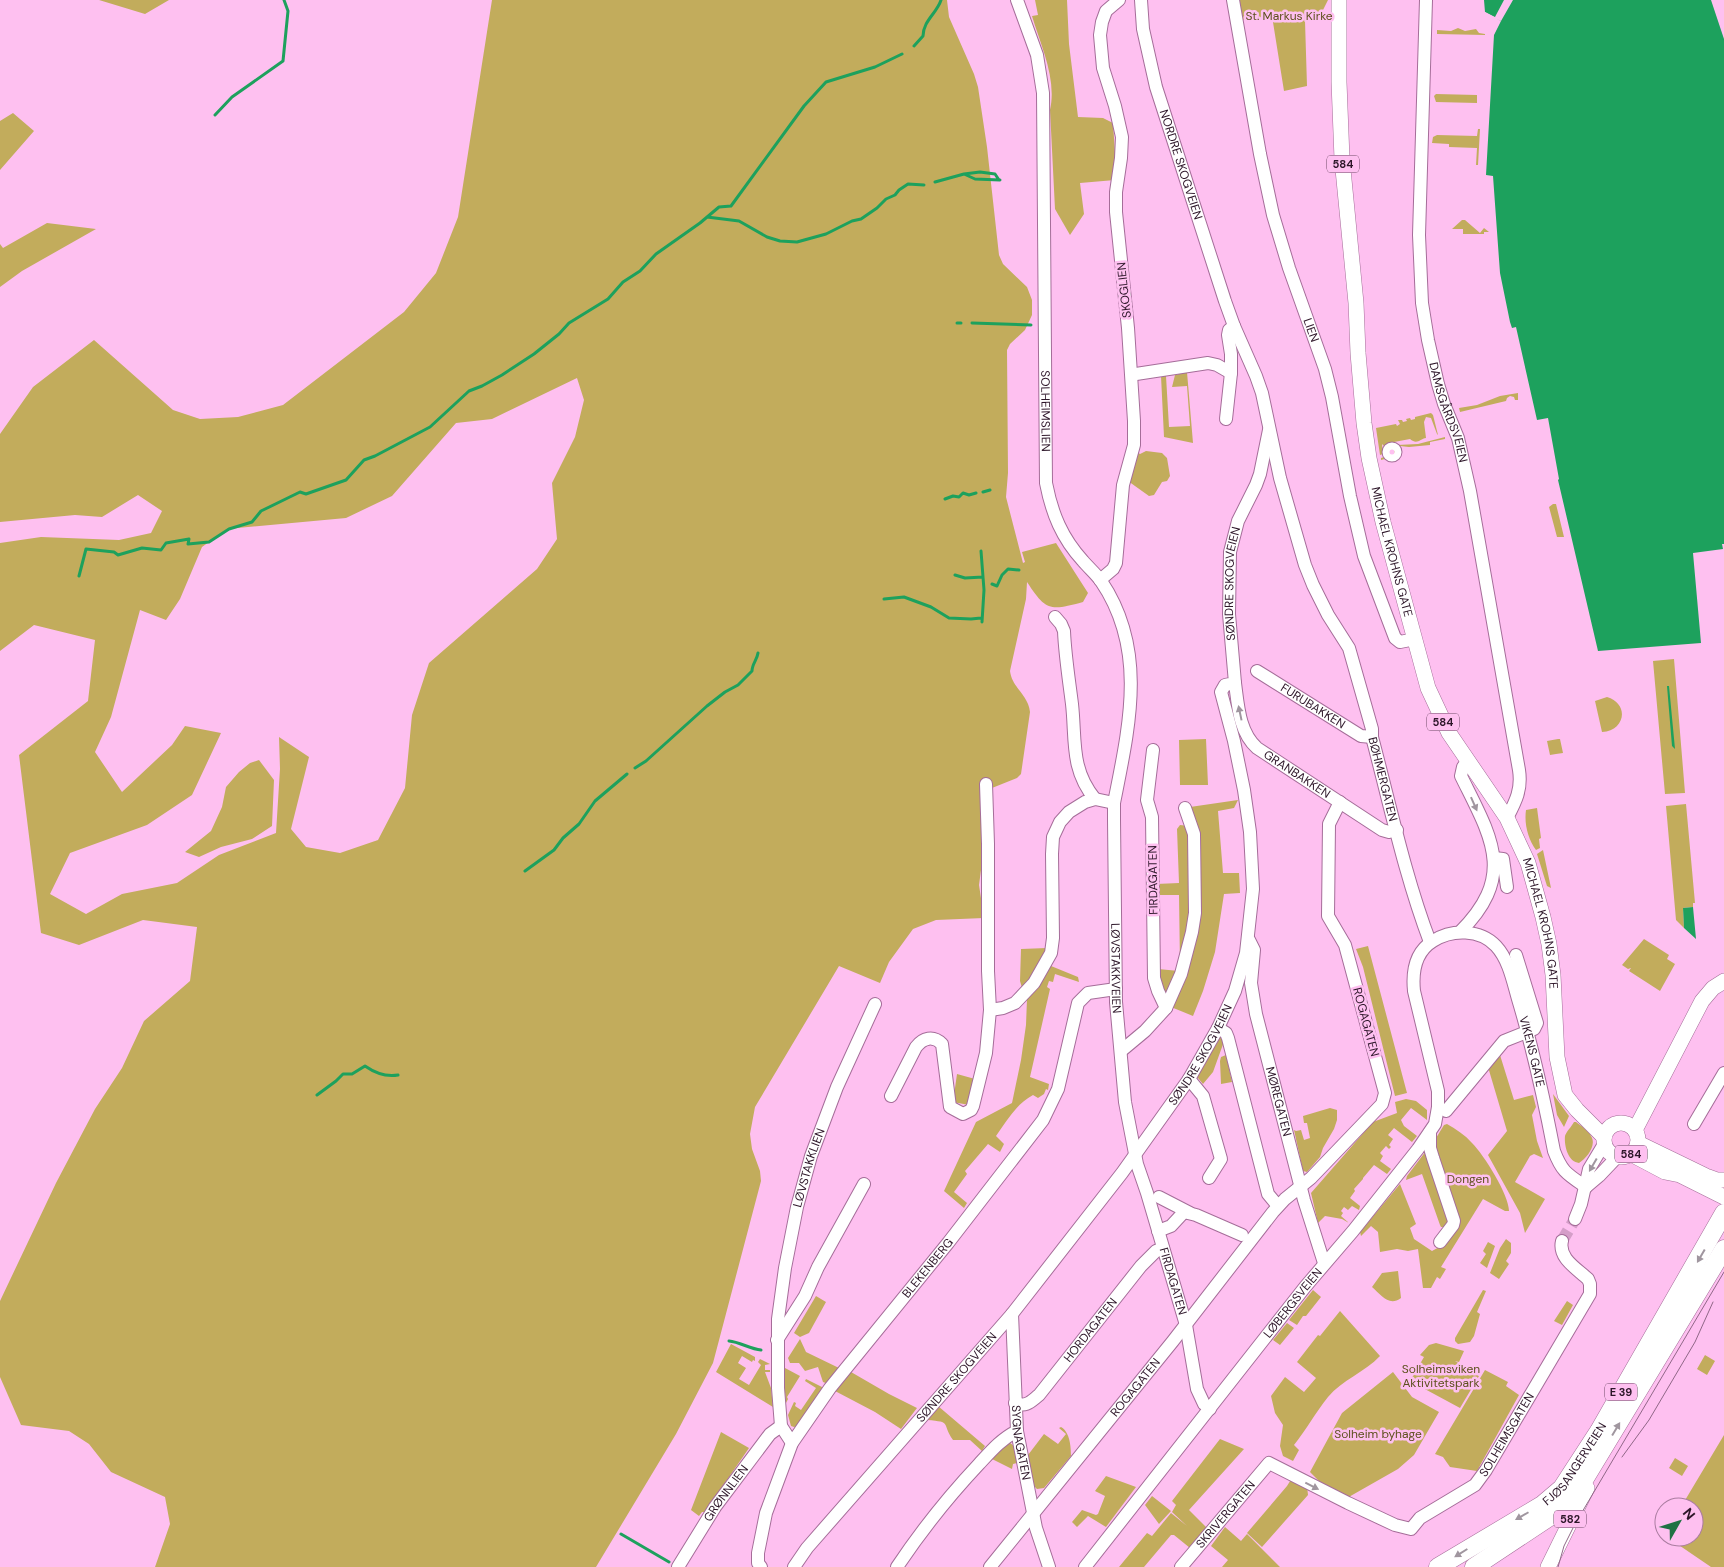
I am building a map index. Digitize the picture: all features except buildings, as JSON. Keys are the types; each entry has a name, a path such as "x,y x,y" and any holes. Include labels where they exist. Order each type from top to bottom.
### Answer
{"highway":[{"name":"FJØSANGERVEIEN","path":"1438,1567 1542,1505 1562,1488 1604,1422 1722,1217"},
{"name":"FJØSANGERVEIEN","path":"1474,1567 1567,1505 1580,1489 1724,1249"}],"main road":[{"name":"MICHAEL KROHNS GATE","path":"1340,0 1339,82 1342,159 1356,295 1358,361 1364,423 1369,458 1381,514 1428,688 1449,733 1507,818 1528,863 1547,935 1553,975 1557,1056 1560,1074 1584,1103 1621,1139 1665,1172 1680,1175 1724,1197"},
{"name":"584","path":"1621,1139 1660,1079 1707,994 1724,981"},
{"name":"MICHAEL KROHNS GATE","path":"1621,1139 1706,1176 1717,1180 1724,1180"},
{"name":"584","path":"1665,1172 1714,1204 1722,1217"},
{"name":"582","path":"1548,1567 1556,1547 1586,1492 1591,1471"}],"street":[{"name":"SOLHEIMSLIEN","path":"1017,0 1036,55 1043,101 1046,483 1051,505 1064,537 1082,561 1100,580 1115,607 1123,628 1132,673 1128,717 1114,803"},
{"name":"SKOGLIEN","path":"1100,580 1116,563 1122,485 1134,445 1128,328 1122,288 1116,212 1116,192 1122,137 1103,68 1100,46 1102,22 1106,11 1118,0"},
{"name":"NORDRE SKOGVEIEN","path":"1140,0 1143,29 1156,87 1234,326 1262,393 1269,430"},
{"name":"LIEN","path":"1233,0 1260,154 1273,215 1332,396 1350,496 1364,556 1396,638 1400,642 1414,639"},
{"name":"DAMSGÅRDSVEIEN","path":"1426,0 1418,235 1422,303 1438,384 1458,438 1470,491 1521,783 1507,818"},
{"name":"NORDRE SKOGVEIEN","path":"1226,419 1232,354 1228,335 1229,330 1234,326"},
{"path":"1136,374 1208,363 1218,365 1231,373"},
{"name":"SØNDRE SKOGVEIEN","path":"794,1567 807,1548 1012,1314 1135,1154 1189,1079 1218,1028 1234,991 1248,939 1253,889 1250,832 1240,767 1221,692 1224,685 1235,683 1229,614 1230,552 1238,521 1260,474 1269,430"},
{"name":"BØHMERGATEN","path":"1269,430 1280,478 1305,564 1328,615 1349,648 1419,910 1430,942"},
{"path":"1055,617 1064,631 1076,760 1083,782 1095,799"},
{"name":"FURUBAKKEN","path":"1257,671 1361,736 1372,737"},
{"name":"GRANBAKKEN","path":"1235,683 1242,725 1250,742 1382,830 1389,832 1397,830"},
{"name":"FIRDAGATEN","path":"1153,750 1147,800 1152,817 1154,978 1161,1000 1166,1008"},
{"path":"1440,1242 1454,1221 1432,1153 1430,1132 1437,1115 1438,1091 1414,991 1413,978 1420,952 1430,942 1446,935 1460,932 1475,917 1489,893 1493,876 1494,858 1487,833 1461,776 1463,767 1468,760"},
{"path":"891,1096 916,1047 922,1041 932,1038 942,1044 950,1107 963,1114 971,1110 973,1106 986,1053 990,1010 986,784"},
{"path":"990,1010 1003,1008 1015,1003 1030,988 1048,962 1053,938 1053,837 1060,822 1077,806 1095,799 1114,803"},
{"name":"ROGAGATEN","path":"990,1567 1186,1325 1242,1250 1278,1206 1301,1187 1385,1099 1345,945 1328,916 1329,824 1340,802"},
{"name":"LØVSTAKKVEIEN","path":"1114,803 1116,989 1125,1102 1135,1154"},
{"path":"1121,1051 1166,1008 1181,974 1195,913 1194,834 1186,808"},
{"path":"1494,858 1503,860 1507,887"},
{"name":"VIKENS GATE","path":"1460,932 1478,935 1489,940 1502,954 1527,1031 1546,1107 1554,1151 1560,1166 1567,1174 1586,1187"},
{"name":"MØREGATEN","path":"1248,939 1254,950 1251,982 1253,1002 1301,1187 1324,1263"},
{"path":"1446,1111 1504,1041 1534,1029 1537,1023 1516,955"},
{"name":"BLEKENBERG","path":"761,1567 758,1563 758,1553 766,1512 792,1443 830,1388 948,1243 1043,1120 1058,1089 1076,1011 1081,998 1088,993 1116,989"},
{"name":"LØVSTAKKLIEN","path":"781,1426 777,1340 779,1306 797,1207 808,1164 836,1087 875,1004"},
{"path":"1218,1028 1226,1033 1228,1038 1268,1194 1278,1206"},
{"path":"1694,1124 1724,1073"},
{"path":"1189,1079 1204,1096 1221,1159 1209,1178"},
{"name":"LØBERGSVEIEN","path":"1088,1566 1324,1263 1353,1231 1430,1132"},
{"path":"1575,1219 1586,1187 1589,1169 1621,1139"},
{"path":"1586,1187 1599,1176 1621,1139"},
{"name":"FIRDAGATEN","path":"1135,1154 1186,1325 1197,1389 1204,1404 1210,1409"},
{"path":"777,1340 805,1296 818,1267 864,1184"},
{"path":"1159,1197 1190,1213 1242,1235"},
{"path":"1158,1231 1171,1226 1184,1212 1190,1213"},
{"name":"SOLHEIMSGATEN","path":"1269,1463 1315,1488 1395,1525 1411,1529 1420,1518 1476,1485 1590,1294 1595,1282 1588,1279 1564,1258 1561,1250 1562,1240"},
{"name":"HORDAGATEN","path":"1015,1403 1022,1406 1027,1405 1038,1395 1141,1266 1156,1251 1163,1248"},
{"name":"SYGNAGATEN","path":"1012,1314 1017,1431 1036,1528 1049,1567"},
{"path":"781,1426 792,1443"},
{"name":"GRØNNLIEN","path":"678,1567 715,1507 770,1434 781,1426"},
{"path":"897,1567 931,1519 971,1472 1001,1440 1017,1431"},
{"name":"SKRIVERGATEN","path":"1181,1567 1269,1463"}],"green space":[{"path":"99,0 169,0 145,14"},
{"path":"492,0 947,0 949,17 978,87 999,255 1003,264 1027,287 1032,300 1032,315 1025,330 1010,344 1007,350 1008,473 1006,497 1023,563 1025,562 1022,552 1056,543 1088,593 1083,602 1063,607 1050,606 1039,599 1027,582 1026,599 1010,671 1011,677 1029,706 1030,712 1021,774 1017,778 992,788 979,885 984,918 936,920 913,929 889,962 880,983 839,966 755,1107 750,1134 761,1181 713,1363 676,1434 596,1567 155,1567 170,1524 165,1497 111,1472 89,1444 69,1431 21,1425 0,1377 0,1301 56,1183 95,1109 122,1068 144,1021 190,981 197,927 143,920 79,945 41,933 19,755 88,701 95,640 34,625 0,651 0,543 41,537 119,540 151,533 162,511 138,495 102,517 75,515 0,522 0,434 33,387 94,340 173,410 200,419 238,417 283,405 404,312 436,273 458,217","holes":["577,378 584,400 575,437 552,483 557,539 537,569 429,663 412,715 405,788 378,840 340,853 306,847 291,829 309,757 279,737 280,769 276,833 219,855 177,883 122,894 86,914 50,894 70,853 147,825 192,795 221,733 185,726 172,745 122,792 95,752 111,717 140,610 166,620 180,599 202,547 227,529 346,518 392,496 456,423 492,419"]},
{"path":"1035,0 1067,0 1069,44 1078,117 1103,118 1113,123 1115,180 1080,183 1084,214 1070,235 1055,209 1050,75 1032,16 1038,15"},
{"name":"St. Markus Kirke","path":"1238,0 1328,0 1319,18 1305,21 1307,86 1284,91 1272,16 1241,20"},
{"path":"1458,28 1465,31 1476,29 1479,33 1485,35 1437,34 1437,30 1451,31"},
{"path":"1436,94 1477,95 1477,103 1436,102 1434,96"},
{"path":"13,113 34,131 0,170 0,121"},
{"path":"1478,129 1480,129 1478,165 1476,165 1477,148 1449,147 1449,144 1432,143 1433,137 1437,135 1477,136"},
{"path":"1462,220 1465,220 1480,233 1484,228 1489,232 1484,232 1484,234 1463,234 1463,229 1452,229"},
{"path":"47,223 96,229 22,271 0,287 0,244 3,248"},
{"path":"1187,372 1193,443 1164,437 1161,376 1166,376 1169,427 1190,426 1187,386 1172,387 1175,375"},
{"path":"1518,393 1518,400 1510,396 1506,401 1460,412 1459,408 1477,405 1500,396"},
{"path":"1431,413 1438,435 1431,418 1426,417 1424,422 1426,438 1417,442 1410,439 1394,442 1390,447 1385,447 1382,444 1383,454 1380,455 1376,428 1396,424 1397,426 1400,424 1398,420 1403,422 1407,421 1406,419 1410,418 1411,420 1415,419 1415,417"},
{"path":"1445,437 1445,439 1430,442 1430,445 1400,446 1401,455 1381,460 1381,458 1387,456 1386,450 1388,450 1389,456 1395,455 1394,449 1397,448 1397,445 1418,444"},
{"path":"1146,451 1162,453 1167,458 1170,476 1167,481 1162,482 1154,495 1149,496 1128,481 1137,452 1140,454"},
{"path":"1556,504 1564,537 1557,537 1549,507"},
{"path":"1674,659 1685,793 1665,794 1653,661"},
{"path":"1607,697 1619,705 1622,717 1616,727 1602,732 1595,701"},
{"path":"1206,739 1208,785 1180,785 1179,740"},
{"path":"1560,739 1563,753 1550,755 1547,741"},
{"path":"259,760 274,780 272,826 252,839 221,847 199,857 185,852 211,831 222,807 226,787 250,763"},
{"path":"1238,800 1234,808 1218,811 1223,873 1239,873 1240,893 1224,894 1215,952 1193,1016 1171,1007 1191,949 1190,807"},
{"path":"1686,804 1695,903 1693,903 1693,907 1683,908 1684,928 1676,920 1666,806"},
{"path":"1537,808 1541,838 1539,839 1540,848 1536,850 1527,831 1526,810"},
{"path":"1180,825 1189,826 1193,901 1180,967 1179,895 1156,895 1156,884 1179,883 1177,829"},
{"path":"1543,850 1551,888 1547,886 1537,854"},
{"path":"1644,939 1669,955 1667,959 1675,964 1660,991 1629,971 1631,968 1628,969 1622,965"},
{"path":"1368,946 1407,1093 1395,1096 1363,967 1356,949"},
{"path":"1047,948 1023,991 1020,981 1021,949"},
{"path":"1051,966 1078,977 1079,982 1055,974 1053,982 1049,981 1047,987 1050,989 1030,1077 1049,1084 1048,1090 1046,1089 1044,1094 1038,1098 1033,1095 1012,1113 996,1136 1004,1144 1000,1152 988,1144 965,1171 967,1174 954,1192 967,1203 964,1208 944,1191 976,1122 1012,1103 1021,1060 1026,1025 1027,999"},
{"path":"1158,969 1179,971 1165,997"},
{"path":"1222,1034 1226,1036 1213,1072 1203,1084 1198,1078 1198,1073"},
{"path":"1226,1055 1232,1082 1221,1084 1220,1061 1221,1057"},
{"path":"1500,1055 1514,1100 1533,1095 1536,1107 1532,1115 1537,1141 1543,1158 1534,1154 1530,1156 1515,1182 1545,1199 1525,1233 1520,1213 1488,1155 1507,1131 1488,1067"},
{"path":"957,1074 975,1079 969,1105 953,1102"},
{"path":"1553,1094 1569,1116 1564,1127 1557,1115"},
{"path":"1406,1099 1416,1101 1427,1110 1427,1120 1411,1108 1401,1120 1404,1126 1417,1136 1412,1142 1394,1128 1388,1135 1393,1139 1389,1145 1391,1147 1389,1149 1386,1146 1380,1153 1383,1156 1380,1161 1391,1169 1387,1174 1374,1165 1354,1189 1355,1191 1350,1198 1360,1206 1359,1210 1352,1206 1348,1210 1344,1207 1341,1211 1343,1213 1341,1216 1349,1223 1342,1219 1325,1216 1318,1223 1311,1193 1373,1122 1397,1113 1395,1102"},
{"path":"1330,1108 1337,1110 1337,1120 1334,1129 1320,1157 1307,1172 1303,1171 1294,1130 1301,1130 1304,1140 1310,1138 1307,1123 1304,1123 1303,1116"},
{"path":"1574,1122 1586,1130 1593,1140 1590,1151 1579,1163 1569,1157 1565,1144 1565,1136"},
{"name":"Dongen","path":"1447,1124 1466,1137 1483,1156 1505,1195 1509,1211 1505,1211 1483,1199 1441,1267 1446,1269 1440,1279 1437,1277 1431,1288 1423,1288 1418,1249 1408,1251 1397,1249 1380,1252 1378,1232 1371,1226 1361,1236 1360,1232 1400,1184 1416,1224 1410,1228 1414,1239 1432,1251 1441,1246 1458,1225 1433,1143 1444,1125"},
{"path":"1426,1151 1450,1217 1445,1227 1440,1225 1422,1174 1406,1180"},
{"path":"1506,1239 1511,1243 1511,1253 1506,1261 1509,1264 1499,1279 1490,1273 1500,1248"},
{"path":"1488,1242 1495,1246 1487,1268 1480,1263 1486,1254 1483,1251"},
{"path":"1398,1271 1401,1298 1389,1301 1372,1287 1382,1273"},
{"path":"1313,1290 1321,1297 1297,1325 1289,1320"},
{"path":"1483,1290 1486,1291 1477,1312 1480,1314 1474,1336 1470,1342 1458,1344 1455,1338"},
{"path":"816,1296 826,1302 809,1333 800,1337 794,1333"},
{"path":"1567,1301 1573,1305 1562,1325 1554,1321"},
{"path":"1340,1311 1380,1356 1328,1397 1294,1445 1299,1450 1293,1461 1283,1456 1280,1446 1283,1425 1275,1413 1271,1396 1285,1377 1304,1392 1316,1378 1297,1362"},
{"path":"1287,1323 1294,1328 1280,1345 1273,1340"},
{"path":"800,1339 806,1352 839,1368 828,1384 823,1382 818,1367 805,1371 799,1363 790,1363 788,1358"},
{"name":"Solheimsviken Aktivitetspark","path":"1436,1343 1464,1351 1459,1362 1455,1361 1479,1376 1460,1408 1410,1381 1424,1357 1420,1355 1429,1345"},
{"path":"731,1344 755,1357 755,1361 753,1360 752,1362 742,1356 738,1363 746,1368 739,1379 749,1385 761,1365 758,1362 760,1359 770,1364 765,1365 765,1370 770,1370 770,1372 765,1372 771,1388 773,1407 716,1372"},
{"path":"1705,1355 1715,1361 1707,1375 1697,1369"},
{"path":"785,1368 800,1376 787,1397 786,1403 783,1370"},
{"path":"1485,1370 1508,1382 1506,1386 1519,1395 1477,1471 1450,1467 1443,1457 1435,1454"},
{"path":"851,1372 917,1408 901,1429 875,1412 835,1391"},
{"name":"Solheim byhage","path":"1393,1372 1412,1397 1439,1412 1414,1455 1398,1469 1347,1498 1324,1486 1310,1472 1342,1413"},
{"path":"806,1379 824,1388 798,1426 794,1427 791,1426 788,1415 794,1402 796,1403 795,1406 801,1410 816,1388 805,1381"},
{"path":"938,1406 985,1446 982,1451 970,1440 953,1440 945,1424 927,1420"},
{"path":"1061,1427 1068,1436 1071,1456 1044,1488 1037,1489 1034,1486 1028,1455 1044,1434 1058,1444 1066,1434 1059,1428"},
{"path":"721,1432 749,1448 705,1512 702,1512 699,1516 691,1510"},
{"path":"1724,1435 1724,1567 1711,1567 1682,1547 1704,1547 1704,1497 1687,1497"},
{"path":"1220,1439 1244,1449 1189,1510 1207,1528 1190,1548 1174,1535 1171,1535 1144,1567 1119,1567 1147,1533 1152,1536 1171,1513 1187,1526 1172,1512 1176,1505 1172,1501"},
{"path":"1009,1442 1014,1446 1017,1463 1013,1464 1012,1469 990,1458"},
{"path":"1675,1458 1688,1466 1682,1476 1669,1468"},
{"path":"1106,1476 1136,1487 1106,1527 1088,1516 1077,1527 1072,1522 1082,1510 1098,1514 1105,1496 1095,1491"},
{"path":"1292,1478 1307,1486 1308,1495 1262,1547 1247,1533"},
{"path":"1152,1496 1171,1511 1159,1524 1145,1505"},
{"path":"1225,1527 1241,1541 1247,1534 1280,1567 1222,1567 1228,1560 1211,1546"}],"shaded area":[{"path":"1484,0 1711,0 1724,39 1724,544 1722,544 1723,549 1693,553 1701,643 1598,651 1558,480 1548,418 1537,420 1516,327 1512,328 1510,322 1500,273 1493,176 1486,175 1494,35 1501,21 1485,12"},
{"path":"1667,686 1669,686 1675,749 1672,746"},
{"path":"1693,907 1696,939 1684,928 1683,908"}],"pier":[{"path":"1504,0 1513,0 1501,21 1484,14 1485,12 1495,17"}],"waterway":[{"path":"215,115 232,97 283,61 288,11 284,0"},
{"path":"914,46 923,36 925,26 941,0"},
{"path":"79,576 86,549 114,552 118,555 142,548 161,550 166,543 189,539 188,544 209,542 229,529 252,522 261,511 300,492 306,494 346,480 364,460 430,427 469,391 502,375 534,354 559,334 569,323 608,299 623,282 640,271 656,254 719,207 731,206 804,106 826,82 875,67 902,54"},
{"path":"964,174 980,172 995,174 999,180"},
{"path":"935,182 964,174 975,179 1000,180"},
{"path":"707,217 739,221 767,237 780,241 797,242 826,234 852,221 861,219 908,184 924,185"},
{"path":"972,323 1031,325"},
{"path":"983,492 990,490"},
{"path":"945,499 953,496 959,497 963,493 969,495 976,493"},
{"path":"981,551 984,590 982,622"},
{"path":"992,584 997,586 1002,575 1008,569 1019,570"},
{"path":"955,575 965,578 983,577"},
{"path":"884,599 904,597 931,607 949,618 981,618"},
{"path":"635,768 646,761 707,706 738,685 752,671 758,653"},
{"path":"525,871 554,850 563,838 579,824 595,801 627,774"},
{"path":"317,1095 343,1074 352,1074 365,1066 381,1074 398,1075"},
{"path":"729,1341 761,1350"},
{"path":"621,1534 669,1562"}],"tunnel":[{"path":"1562,1241 1575,1219"}],"tram line":[{"path":"1558,1567 1564,1546 1575,1524 1724,1272"},
{"path":"1622,1457 1649,1420 1695,1342 1713,1302"}]}
